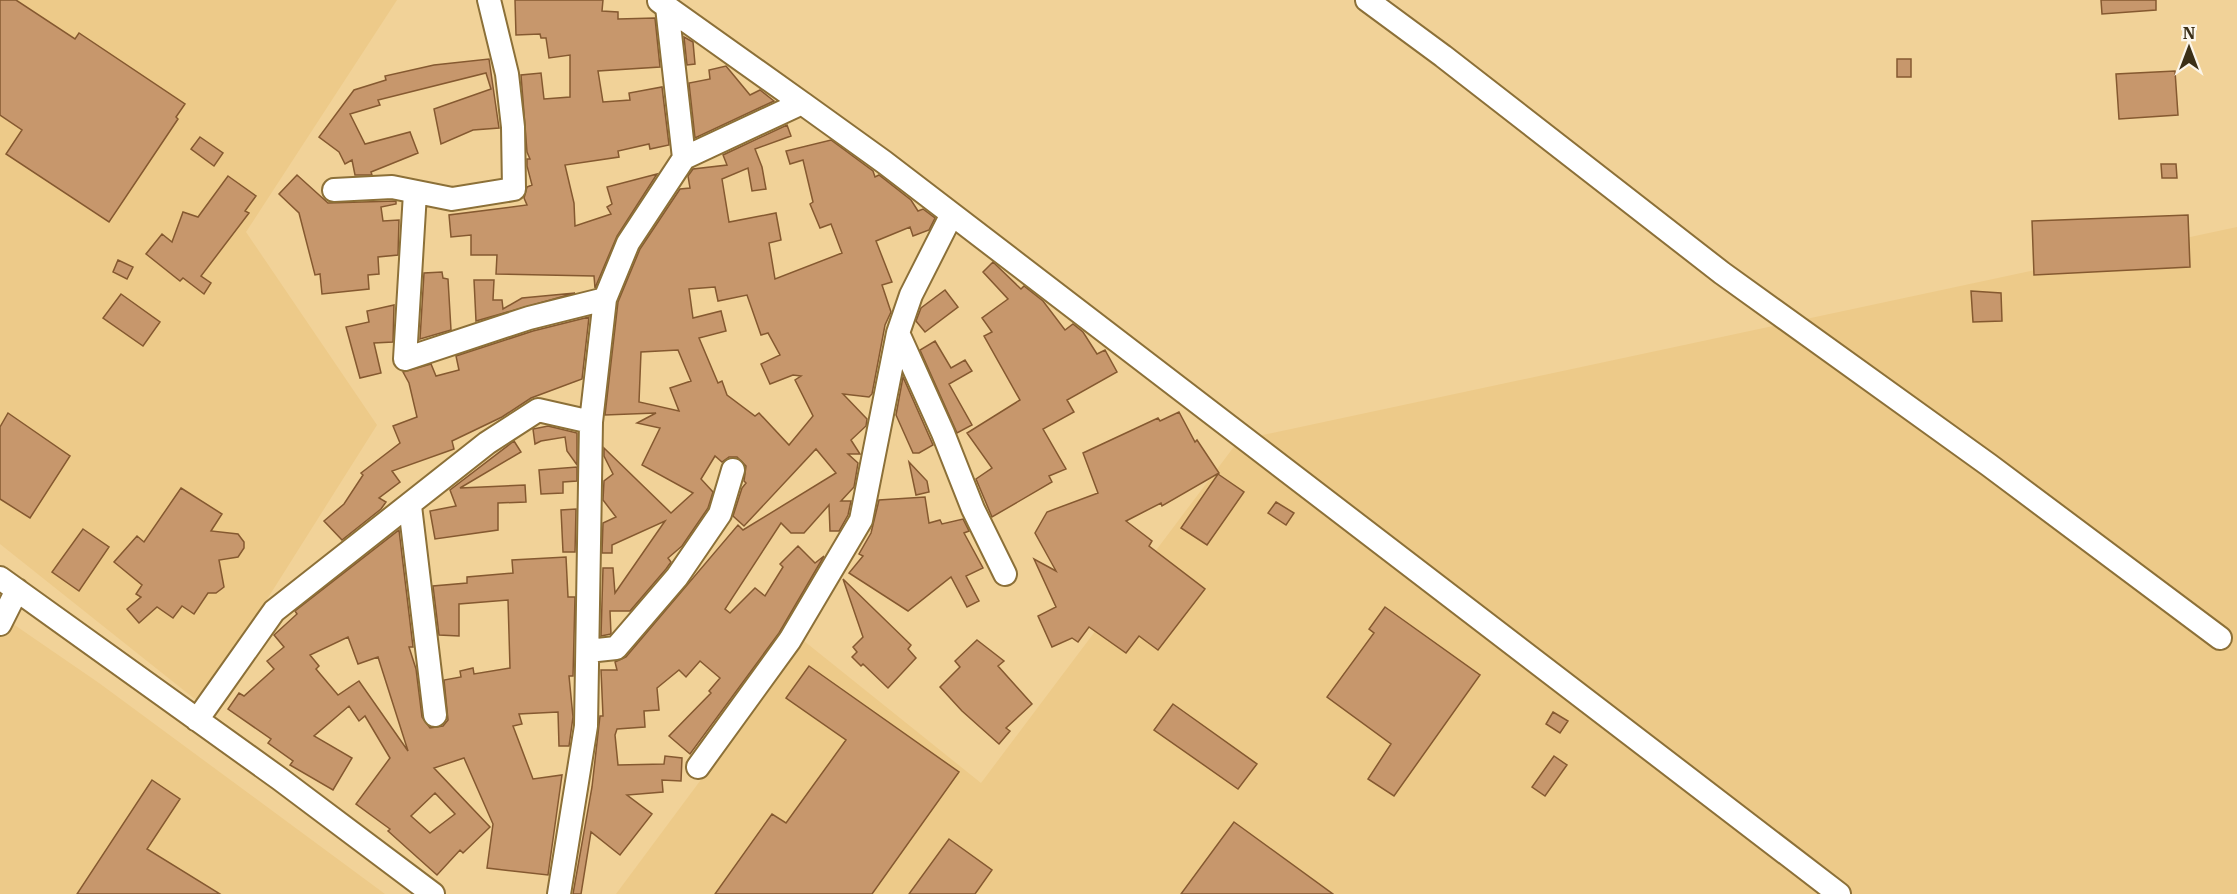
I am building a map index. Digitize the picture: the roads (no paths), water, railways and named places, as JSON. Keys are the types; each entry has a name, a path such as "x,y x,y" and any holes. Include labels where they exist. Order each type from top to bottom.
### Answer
{"street":[{"path":"334,190 392,187 452,199 514,189 513,127 507,74 489,0"},
{"path":"1367,0 1443,56 1722,273 1989,465 2220,638"},
{"path":"662,3 952,214 1839,894"},
{"path":"662,3 684,158"},
{"path":"559,894 586,726 591,422 604,299 628,243 684,158 802,104"},
{"path":"415,193 405,358 529,318 604,299"},
{"path":"698,767 790,640 861,520 898,333 911,295 952,214"},
{"path":"898,333 943,433 973,509 1005,574"},
{"path":"197,720 274,611 361,540 410,506 487,443 538,410 591,422"},
{"path":"588,651 616,648 677,577 720,514 733,470"},
{"path":"410,506 435,715"},
{"path":"0,624 8,584 433,894"}]}
